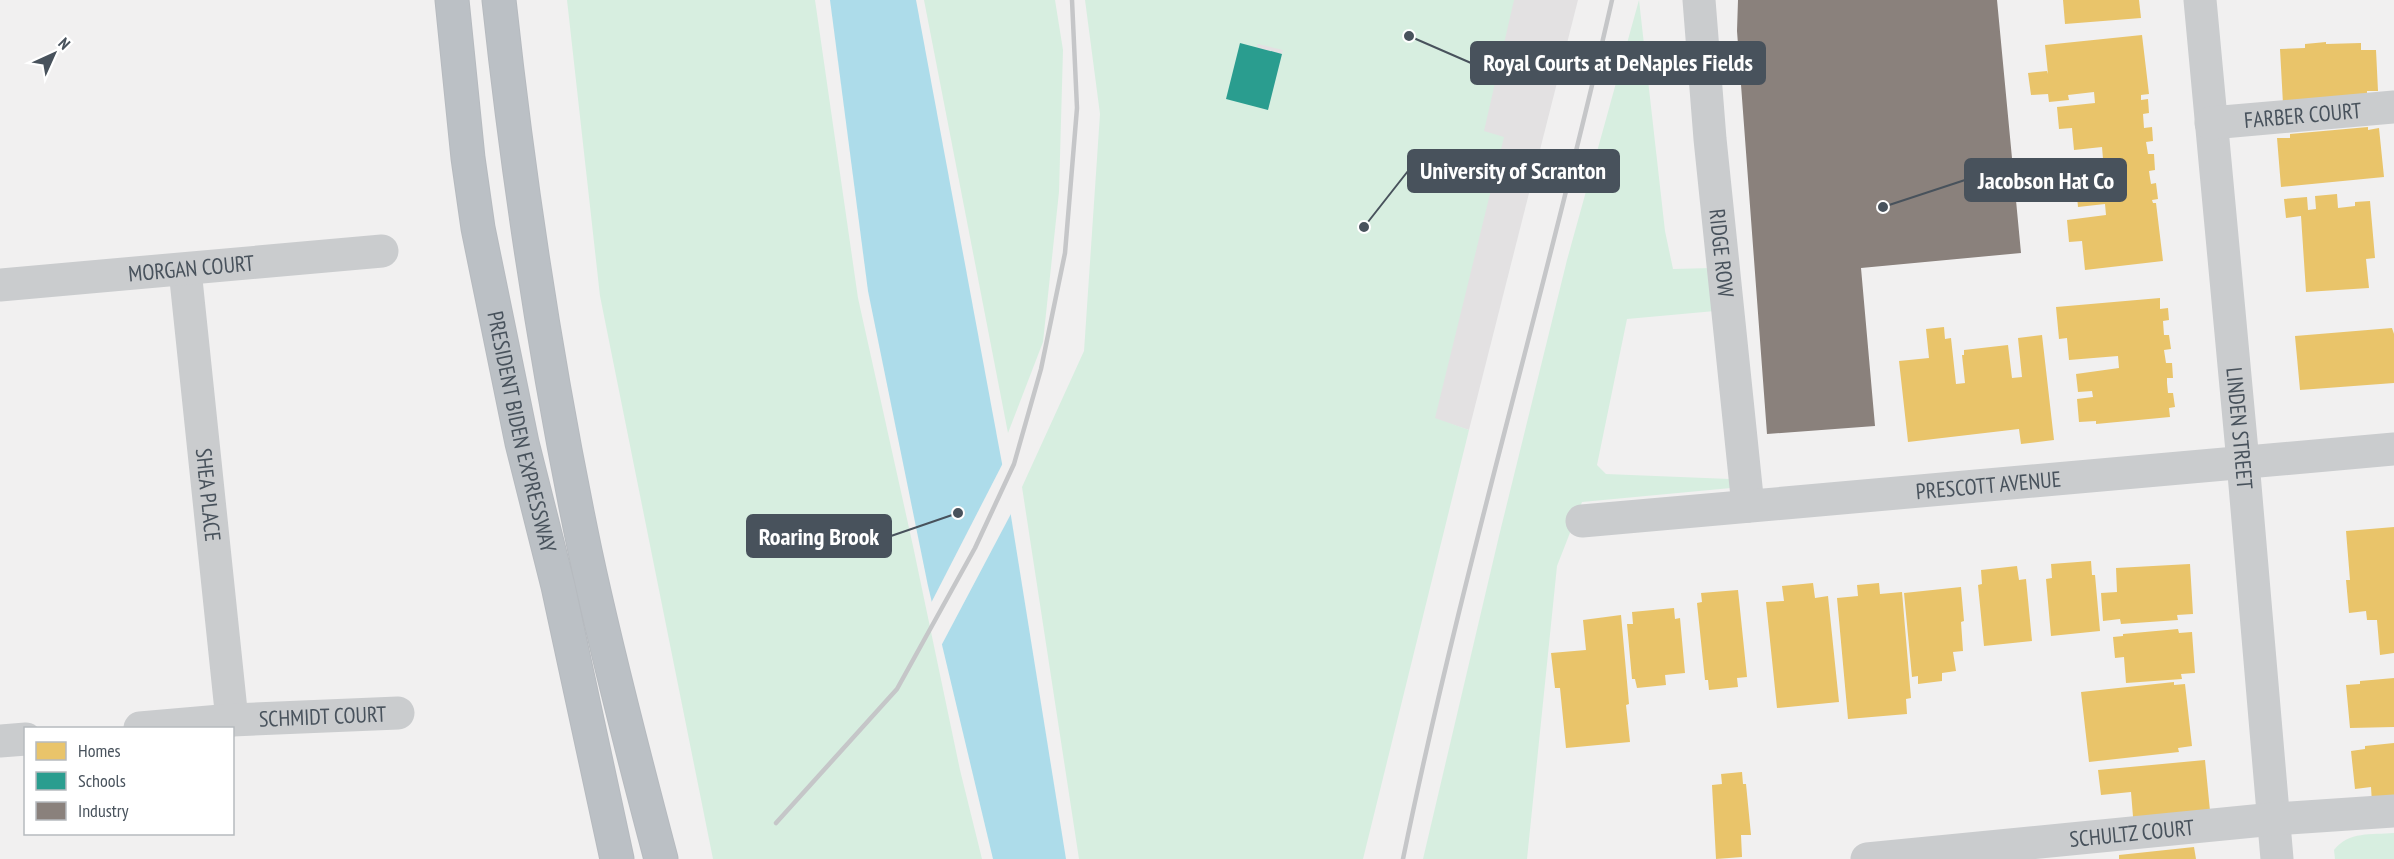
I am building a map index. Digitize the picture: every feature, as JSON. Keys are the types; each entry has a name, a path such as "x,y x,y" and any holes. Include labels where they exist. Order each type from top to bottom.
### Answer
{"highway":[{"name":"PRESIDENT BIDEN EXPRESSWAY","path":"452,0 468,158 478,228 522,443 558,586 617,859"},
{"name":"PRESIDENT BIDEN EXPRESSWAY","path":"499,0 523,197 545,338 601,621 662,859"}],"street":[{"name":"RIDGE ROW","path":"1699,0 1710,139 1748,506"},
{"name":"LINDEN STREET","path":"2200,0 2244,462 2277,859"},
{"name":"FARBER COURT","path":"2211,123 2394,107"},
{"name":"MORGAN COURT","path":"0,285 382,251"},
{"name":"SHEA PLACE","path":"185,270 232,720"},
{"name":"PRESCOTT AVENUE","path":"1582,521 2394,449"},
{"name":"SCHMIDT COURT","path":"160,727 232,720 398,713"},
{"path":"0,741 24,739"},
{"name":"SCHULTZ COURT","path":"1867,859 2274,819 2394,811"}],"shaded area":[{"path":"1232,0 1578,0 1469,430 1435,419 1217,94"}],"green space":[{"path":"567,0 815,0 858,298 960,770 982,859 713,859 600,296"},
{"path":"924,0 1055,0 1063,50 1059,192 1043,342 1008,433"},
{"path":"1085,0 1514,0 1484,131 1504,137 1435,418 1469,430 1363,859 1079,859 1022,487 1084,351 1100,114","holes":["1257,44 1283,50 1268,109"]},
{"path":"1639,0 1665,231 1673,269 1711,268 1715,311 1627,319 1597,465 1606,474 1730,479 1731,488 1582,502 1557,566 1527,859 1423,859 1567,260"},
{"path":"2394,833 2394,859 2335,859 2334,850 2346,840 2361,835"}],"water":[{"path":"830,0 916,0 1006,485 1066,859 993,859 928,586 868,291"}],"pier":[{"path":"1005,459 1013,510 940,648 930,605"}],"building: Homes":[{"path":"2063,0 2139,0 2141,18 2065,24"},
{"path":"2142,35 2149,94 2141,95 2141,100 2148,99 2149,113 2143,114 2144,128 2152,127 2153,141 2146,142 2148,154 2154,154 2155,170 2149,171 2151,184 2156,183 2158,199 2152,200 2156,203 2163,261 2085,270 2082,241 2069,242 2067,220 2106,215 2105,204 2078,207 2076,186 2078,185 2076,162 2103,159 2102,147 2074,150 2072,128 2059,129 2057,107 2095,103 2094,92 2068,95 2069,100 2049,102 2048,94 2031,95 2028,73 2047,71 2048,74 2045,45"},
{"path":"2326,42 2326,44 2361,43 2361,50 2376,50 2378,91 2367,91 2367,100 2283,104 2280,49 2305,48 2305,44"},
{"path":"2368,127 2368,130 2379,128 2384,177 2281,187 2277,138 2290,138 2290,134"},
{"path":"2337,194 2338,208 2355,206 2355,202 2370,201 2375,258 2366,259 2369,288 2306,292 2301,216 2286,218 2284,199 2307,197 2308,210 2316,209 2315,196"},
{"path":"2160,298 2160,309 2168,308 2169,320 2163,321 2164,335 2169,335 2171,349 2164,350 2166,363 2172,363 2173,378 2167,378 2167,383 2168,393 2173,393 2175,407 2169,408 2170,417 2096,424 2096,421 2079,422 2077,399 2093,397 2092,391 2078,392 2076,374 2119,368 2118,356 2069,360 2067,338 2059,339 2056,307"},
{"path":"1944,327 1945,339 1951,338 1956,384 1965,383 1962,355 1964,355 1964,350 2008,345 2012,378 2022,377 2018,338 2042,335 2054,440 2021,444 2019,429 1908,442 1899,361 1929,358 1926,329"},
{"path":"2392,328 2394,383 2300,390 2295,336"},
{"path":"2394,527 2394,653 2380,655 2377,620 2367,620 2366,611 2349,613 2346,580 2350,580 2346,531"},
{"path":"2091,561 2092,575 2095,575 2100,631 2051,636 2046,579 2052,578 2051,564"},
{"path":"2190,564 2193,614 2177,615 2178,620 2121,624 2120,619 2103,621 2101,593 2117,592 2116,568"},
{"path":"2017,566 2019,580 2026,579 2032,641 1984,646 1978,585 1982,584 1981,570"},
{"path":"1813,583 1815,598 1828,596 1839,702 1777,708 1766,602 1784,601 1782,586"},
{"path":"1879,583 1880,594 1902,592 1911,698 1906,699 1907,714 1848,719 1837,598 1858,596 1857,585"},
{"path":"1961,587 1964,621 1961,622 1963,651 1953,652 1956,671 1942,673 1942,681 1918,684 1918,676 1912,677 1904,593"},
{"path":"1738,590 1747,677 1737,678 1738,687 1709,690 1708,680 1705,680 1697,603 1702,602 1701,593"},
{"path":"1674,608 1675,619 1680,618 1685,673 1665,675 1666,685 1637,688 1635,679 1632,679 1627,624 1633,624 1632,612"},
{"path":"1621,615 1630,742 1566,748 1560,688 1555,688 1551,653 1586,650 1583,620"},
{"path":"2178,629 2179,633 2192,632 2195,673 2181,674 2182,679 2126,683 2124,657 2115,658 2113,637"},
{"path":"2394,678 2394,727 2350,728 2346,685 2360,684 2360,681"},
{"path":"2174,682 2174,685 2185,684 2192,746 2178,748 2179,752 2089,762 2081,692"},
{"path":"2394,743 2394,800 2372,803 2371,787 2355,789 2351,751 2365,749 2365,746"},
{"path":"2205,760 2211,821 2134,829 2131,792 2101,795 2098,770"},
{"path":"1742,772 1743,784 1746,784 1751,835 1741,835 1742,857 1716,859 1712,785 1722,784 1721,774"},
{"path":"2194,847 2196,859 2119,859 2119,855"}],"building: Schools":[{"path":"1240,43 1282,54 1268,110 1226,99"}],"building: Industry":[{"path":"1738,0 1997,0 2021,253 1861,268 1875,426 1767,434 1737,31"}],"railway":[{"path":"776,823 897,689 975,548 1014,464 1041,369 1065,253 1077,108 1072,0"},
{"path":"1403,859 1451,643 1587,108 1612,0"}],"place":[{"name":"Royal Courts at DeNaples Fields","path":"1409,36"},
{"name":"Jacobson Hat Co","path":"1883,207"},
{"name":"University of Scranton","path":"1364,227"},
{"name":"Roaring Brook","path":"958,513"}]}
